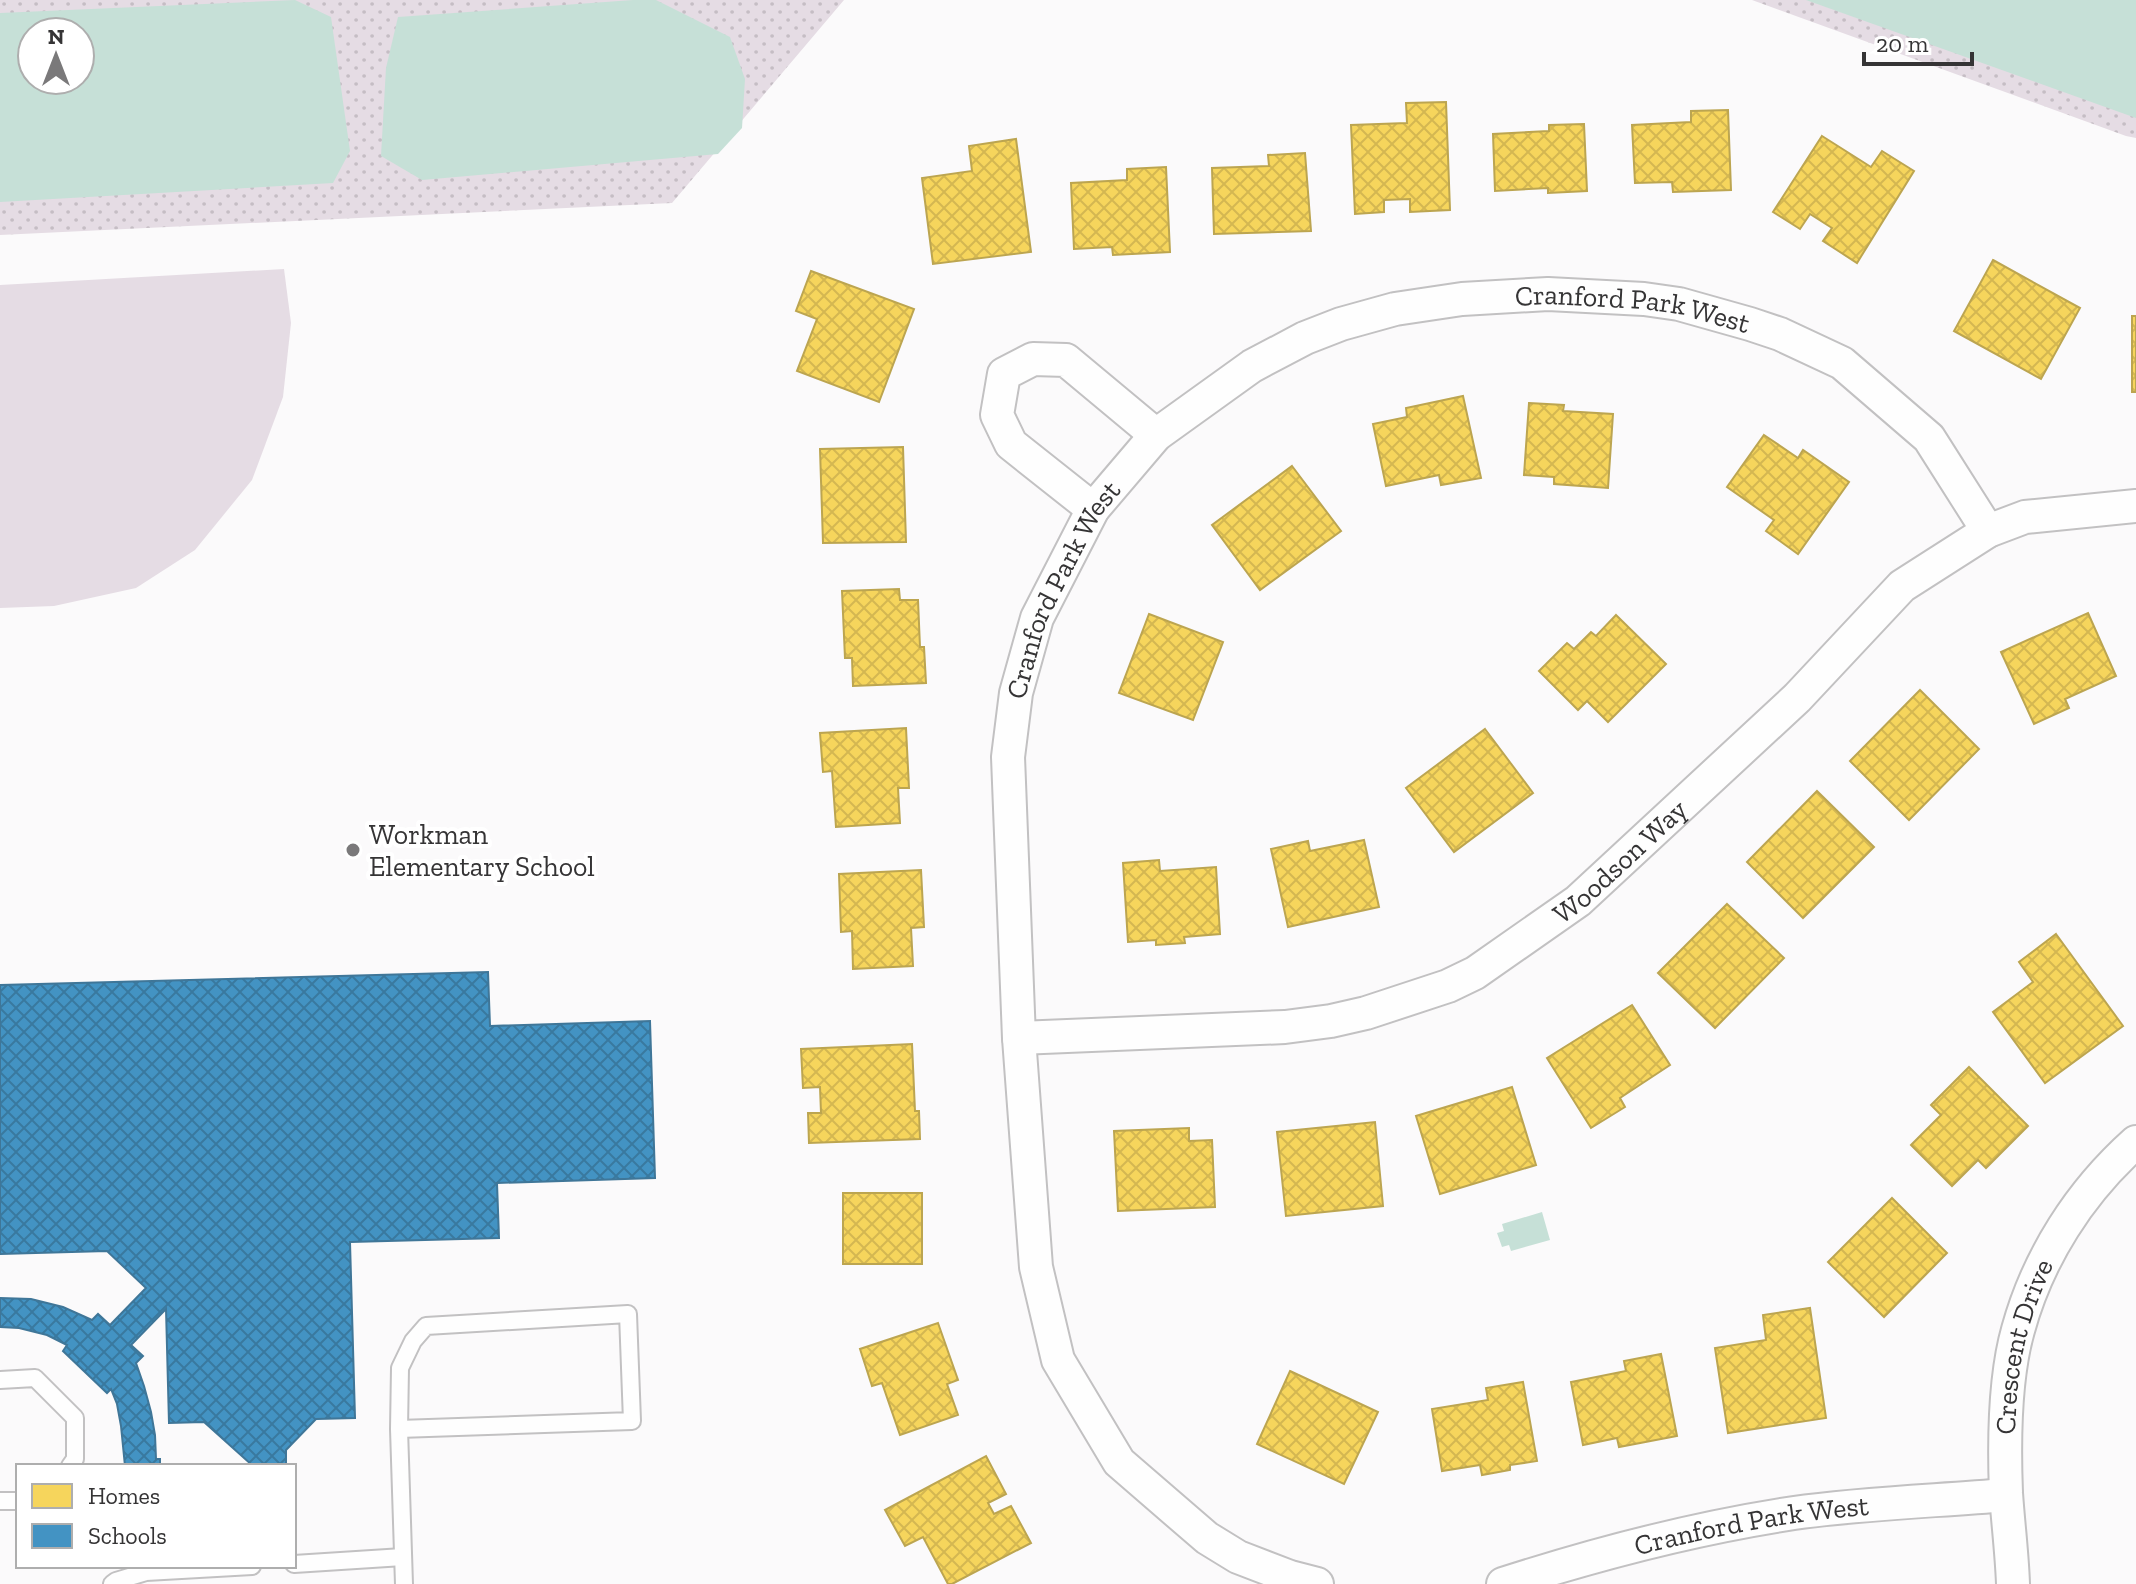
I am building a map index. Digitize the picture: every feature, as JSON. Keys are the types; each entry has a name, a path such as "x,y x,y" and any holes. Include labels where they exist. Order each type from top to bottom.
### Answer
{"street":[{"name":"Cranford Park West","path":"1317,1584 1238,1557 1207,1538 1119,1462 1058,1360 1036,1267 1019,1038 1008,757 1016,693 1037,618 1093,509 1156,435 1252,366 1305,338 1395,309 1462,299 1548,294 1679,304 1780,334 1842,363 1929,438 1988,531"},
{"path":"1093,509 1011,444 997,415 1004,374 1033,359 1066,360 1156,435"},
{"name":"Woodson Way","path":"1019,1038 1285,1027 1331,1021 1448,986 1475,973 1578,901 1797,698 1902,586 1988,531 2025,517 2136,506"},
{"name":"Crescent Drive","path":"2013,1584 2006,1495 2008,1400 2017,1331 2048,1252 2062,1228 2117,1159 2136,1142"},
{"name":"Cranford Park West","path":"1503,1584 1639,1544 1722,1525 1868,1505 2006,1495"}],"lane":[{"path":"399,1429 632,1421 628,1314 426,1326 413,1341 400,1368 399,1429 404,1584"},
{"path":"0,1380 35,1378 75,1418 75,1459 71,1464"},
{"path":"296,1564 403,1557"},
{"path":"112,1584 146,1572 218,1568"}],"shaded area":[{"path":"0,0 844,0 672,203 0,235"},
{"path":"295,0 331,17 350,151 333,183 0,202 0,13"},
{"path":"656,0 730,37 745,79 742,128 718,154 422,180 381,156 386,68 398,17"},
{"path":"1752,0 2136,0 2136,138 2126,136"},
{"path":"1806,0 2136,0 2136,118"},
{"path":"284,269 291,323 283,397 252,480 195,550 136,588 54,606 0,608 0,285"},
{"path":"1542,1212 1550,1240 1511,1251 1509,1245 1502,1247 1497,1233 1504,1231 1502,1224"}],"building: Homes":[{"path":"1446,102 1450,210 1410,212 1410,199 1384,200 1384,212 1355,214 1351,125 1407,123 1406,103"},
{"path":"1728,110 1731,190 1673,192 1672,182 1635,183 1632,125 1691,122 1691,111"},
{"path":"1584,124 1587,191 1548,193 1548,188 1495,191 1493,134 1549,131 1549,125"},
{"path":"1822,136 1871,167 1882,151 1914,171 1857,263 1823,241 1832,228 1810,214 1800,229 1773,212"},
{"path":"1016,139 1031,252 933,264 922,178 972,171 969,146"},
{"path":"1305,153 1311,231 1214,234 1212,168 1269,166 1268,155"},
{"path":"1166,167 1170,252 1113,255 1112,247 1074,249 1071,183 1127,180 1127,169"},
{"path":"1993,260 2080,308 2041,379 1954,331"},
{"path":"811,271 914,309 879,402 797,371 817,319 796,311"},
{"path":"2132,316 2136,316 2136,392 2132,392"},
{"path":"1463,396 1481,478 1441,485 1439,475 1386,486 1373,424 1407,417 1406,408"},
{"path":"1529,403 1564,405 1563,411 1613,414 1608,488 1554,484 1554,477 1524,475"},
{"path":"1764,435 1798,458 1803,450 1849,482 1798,554 1766,531 1774,520 1727,487"},
{"path":"903,447 906,542 823,543 820,449"},
{"path":"1292,466 1341,531 1260,590 1212,525"},
{"path":"899,589 900,600 918,600 920,647 924,647 926,683 853,686 852,658 845,658 842,591"},
{"path":"2088,613 2116,676 2065,699 2069,708 2034,724 2001,652"},
{"path":"1149,614 1223,642 1193,720 1119,693"},
{"path":"1616,615 1666,664 1608,722 1587,701 1578,710 1539,671 1567,643 1574,649 1591,632 1596,636"},
{"path":"1920,690 1979,749 1909,820 1850,761"},
{"path":"906,728 909,788 898,788 900,823 836,827 832,771 823,772 820,733"},
{"path":"1485,729 1533,793 1454,852 1406,788"},
{"path":"1817,791 1874,847 1803,918 1747,862"},
{"path":"1364,840 1379,907 1288,927 1271,849 1308,841 1310,851"},
{"path":"1159,860 1160,871 1216,867 1220,934 1184,937 1185,943 1156,945 1156,940 1128,942 1123,863"},
{"path":"921,870 924,927 911,928 913,966 853,969 852,931 841,932 839,874"},
{"path":"1727,904 1784,958 1715,1028 1658,973"},
{"path":"2056,934 2123,1026 2045,1083 1993,1012 2033,982 2019,962"},
{"path":"1632,1005 1670,1065 1620,1098 1625,1107 1591,1128 1547,1058"},
{"path":"912,1044 915,1111 919,1111 920,1139 809,1143 808,1113 821,1113 820,1087 803,1088 801,1049"},
{"path":"1969,1067 2028,1126 1986,1168 1978,1160 1952,1186 1911,1145 1941,1115 1931,1105"},
{"path":"1512,1087 1536,1165 1440,1194 1416,1116"},
{"path":"1375,1122 1383,1206 1286,1216 1277,1132"},
{"path":"1189,1128 1189,1141 1212,1140 1215,1207 1118,1211 1114,1131"},
{"path":"843,1193 922,1193 922,1264 843,1264"},
{"path":"1892,1198 1947,1253 1884,1317 1828,1262"},
{"path":"1810,1308 1826,1418 1728,1433 1715,1348 1766,1340 1763,1315"},
{"path":"938,1323 958,1380 947,1384 958,1415 900,1435 882,1383 872,1386 860,1349"},
{"path":"1661,1354 1677,1436 1619,1447 1617,1438 1583,1445 1571,1382 1626,1371 1624,1361"},
{"path":"1290,1371 1378,1412 1344,1484 1257,1444"},
{"path":"1523,1382 1537,1461 1510,1465 1510,1470 1482,1475 1480,1465 1442,1471 1432,1409 1488,1400 1486,1388"},
{"path":"986,1456 1006,1494 988,1503 994,1514 1011,1506 1031,1543 948,1584 923,1537 905,1546 885,1510"}],"building: Schools":[{"path":"488,972 490,1026 650,1021 655,1178 497,1183 499,1238 350,1242 355,1418 316,1419 286,1450 286,1464 251,1464 204,1422 169,1423 166,1309 131,1345 143,1356 136,1363 151,1412 156,1459 160,1459 160,1464 125,1464 117,1404 111,1389 107,1393 63,1351 67,1345 47,1335 0,1327 0,1298 31,1299 63,1307 92,1320 98,1314 110,1325 146,1288 107,1251 0,1254 0,985"}],"place":[{"name":"Workman Elementary School","path":"353,850"}]}
